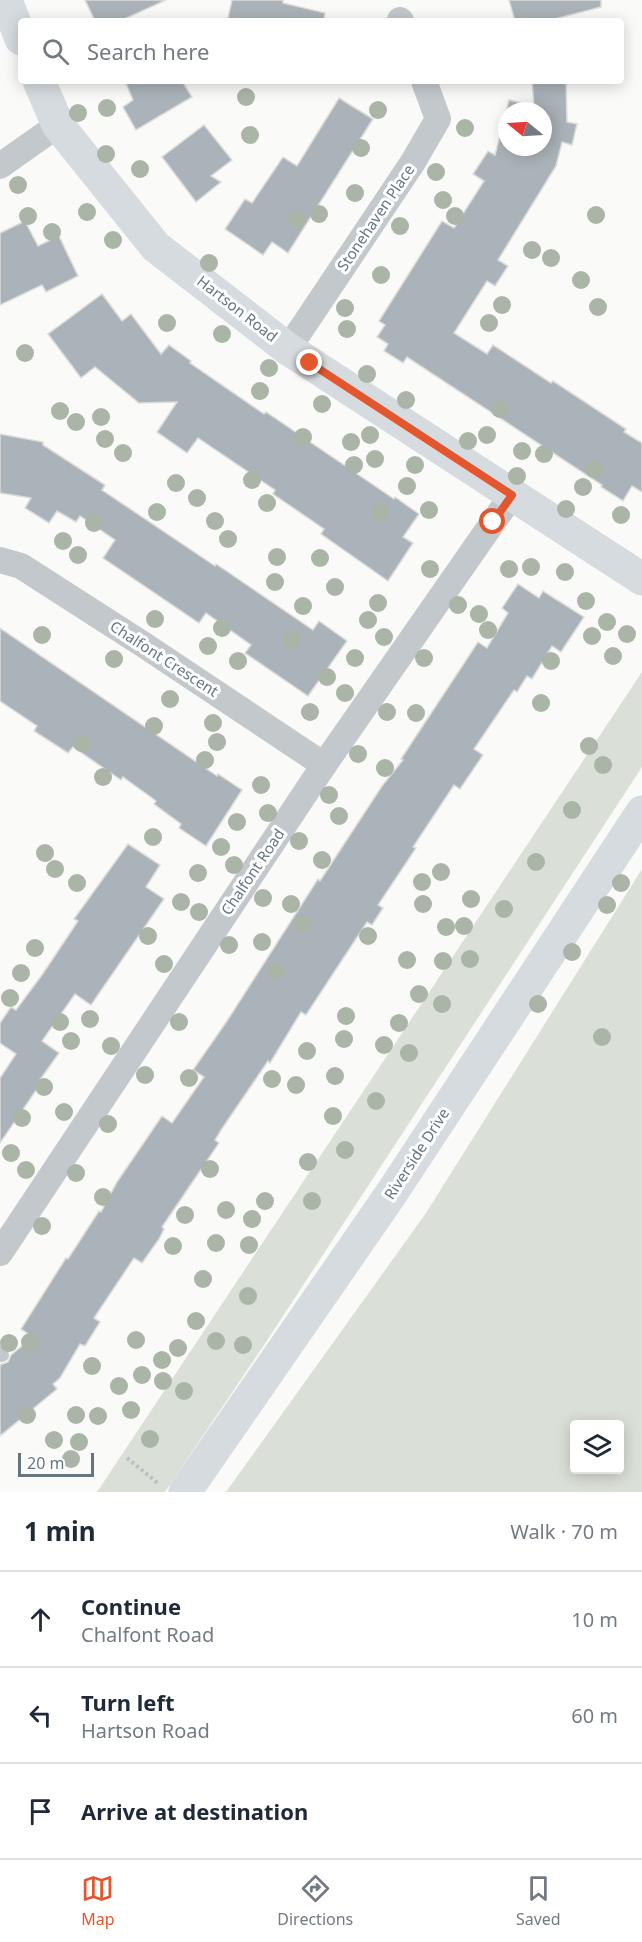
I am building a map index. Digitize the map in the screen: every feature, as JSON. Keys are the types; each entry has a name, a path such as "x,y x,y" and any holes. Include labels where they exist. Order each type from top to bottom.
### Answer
{"street":[{"path":"6,0 18,32"},
{"name":"Hartson Road","path":"40,84 58,125 156,247 288,349 642,579"},
{"name":"Stonehaven Place","path":"288,349 413,162 438,119 425,84"},
{"path":"0,166 58,125"},
{"name":"Chalfont Road","path":"0,1253 324,765 512,495"},
{"name":"Chalfont Crescent","path":"0,560 21,566 324,765"},
{"name":"Riverside Drive","path":"172,1489 391,1194 642,812"}],"path":[{"path":"127,1458 172,1489"}],"shaded area":[{"path":"642,672 642,767 264,1345 165,1492 97,1492"},
{"path":"642,869 642,1492 226,1492 426,1213"}],"building":[{"path":"85,0 166,0 127,18 94,18"},
{"path":"232,0 283,0 283,3 325,13 324,18 228,18"},
{"path":"509,0 601,0 601,7 559,18 514,18"},
{"path":"126,84 184,84 192,97 136,130 123,107 133,100"},
{"path":"532,84 566,84 567,122 577,124 572,145 562,142 556,166 498,260 508,266 495,286 487,281 454,333 487,354 493,345 626,429 624,432 642,443 642,492 632,486 623,501 407,357 403,363 384,351 388,344 377,337 385,325 379,321 442,221 454,228 484,181 473,174 488,151 495,155 498,143 498,156 552,156 552,102 534,102"},
{"path":"339,98 373,119 288,253 272,242 263,255 225,229 245,199 252,203 283,157 297,166"},
{"path":"204,125 232,160 211,176 221,182 196,202 162,157"},
{"path":"25,221 38,246 59,236 78,276 46,292 42,285 0,305 0,233"},
{"path":"102,294 122,321 131,314 161,354 169,345 191,361 190,363 264,414 266,412 419,514 403,537 413,543 388,581 321,534 324,529 273,494 275,490 198,438 187,453 157,432 177,402 139,403 95,367 81,378 48,334"},
{"path":"0,434 43,442 43,445 105,485 102,490 215,566 216,564 313,630 319,621 347,641 308,696 245,653 251,645 206,613 199,623 103,558 115,540 80,516 76,522 57,511 49,523 25,508 31,498 0,493"},
{"path":"518,584 539,598 543,591 584,617 561,652 552,646 532,679 527,676 517,692 514,690 474,749 483,755 460,789 454,785 413,847 416,848 378,905 383,908 372,925 367,922 306,1015 301,1012 270,1063 268,1061 221,1130 215,1140 219,1143 162,1227 164,1229 159,1239 142,1263 134,1258 94,1318 100,1322 85,1346 80,1344 60,1378 53,1384 57,1389 0,1436 0,1365 8,1362 11,1355 33,1337 21,1329 66,1258 68,1259 99,1211 101,1212 117,1182 162,1116 172,1123 204,1077 193,1070 318,879 320,881 382,786 403,760 401,759 478,642 487,648 508,613 502,608"},
{"path":"0,628 217,776 218,774 242,790 206,846 179,828 181,824 154,804 156,801 123,777 121,780 73,747 68,753 34,731 37,726 0,701"},
{"path":"128,844 160,865 146,887 164,899 91,1005 75,994 42,1041 59,1053 0,1143 0,1078 16,1054 0,1043 0,1023 11,1007 16,1010 42,975 78,921 74,919"}],"route":[{"path":"310,363 512,495 493,522"}]}
